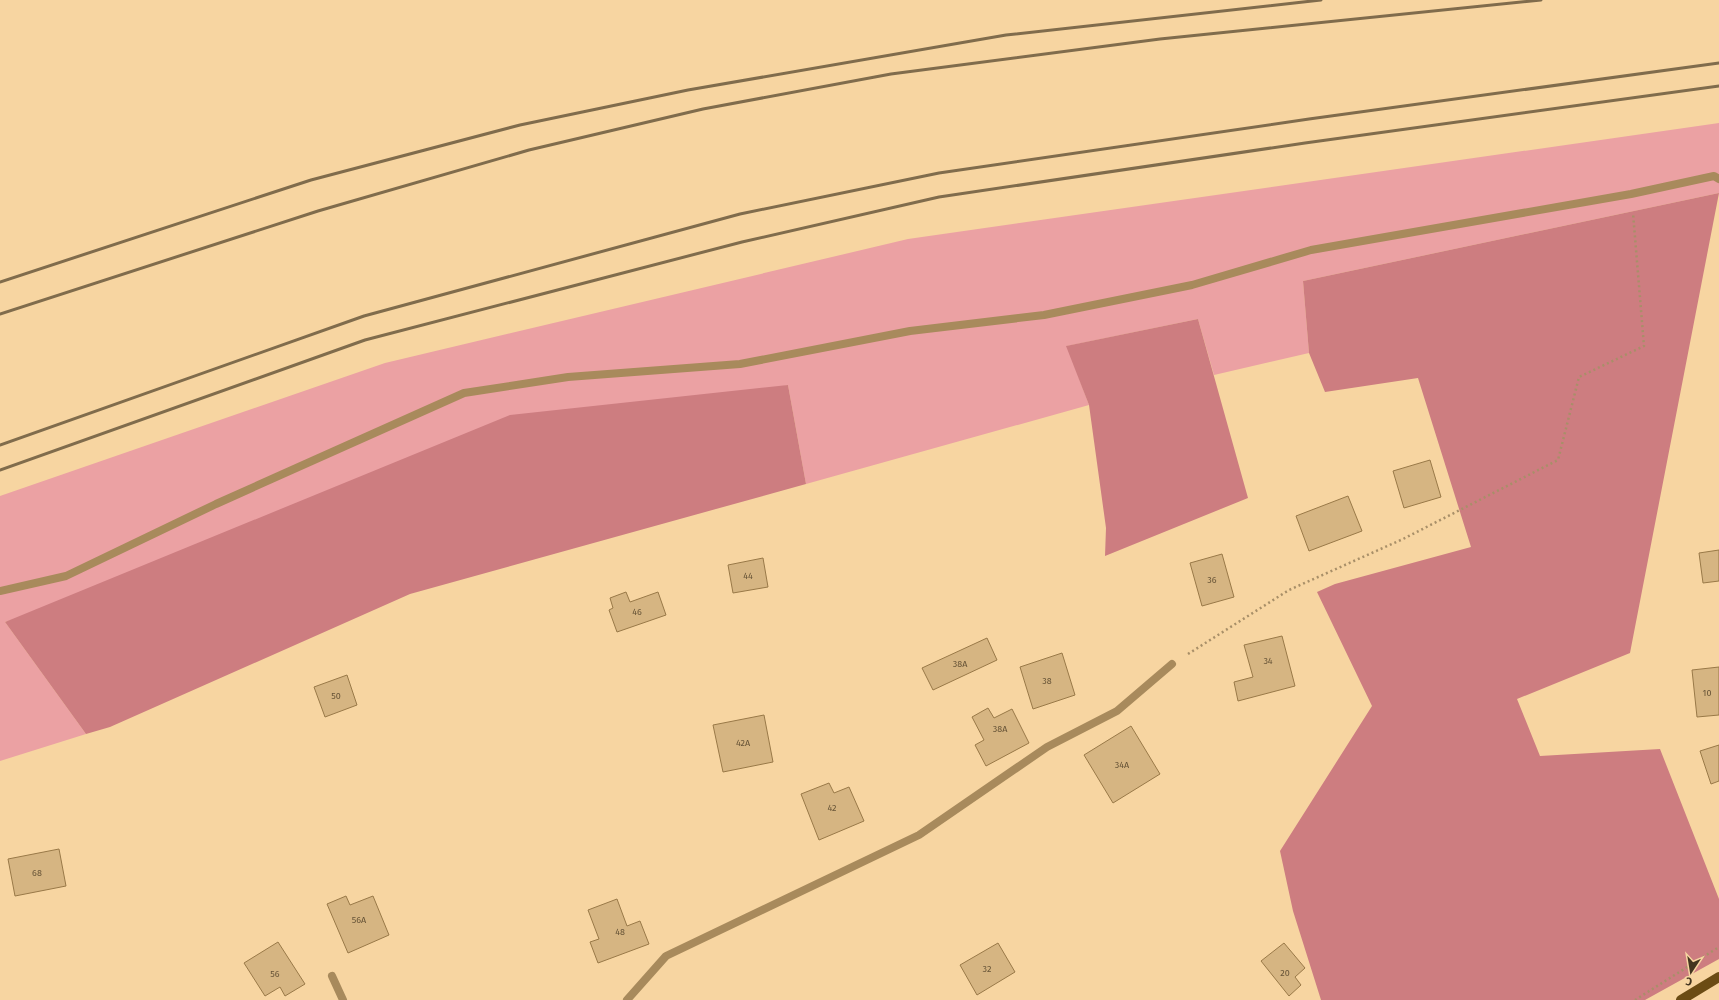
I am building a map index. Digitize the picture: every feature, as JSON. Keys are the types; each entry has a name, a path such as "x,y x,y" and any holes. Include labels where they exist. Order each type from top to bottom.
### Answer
{"main road":[{"path":"1681,1000 1719,977"}],"street":[{"path":"0,591 66,576 216,504 464,394 568,377 740,364 910,331 1044,315 1192,284 1311,250 1631,194 1714,176 1719,179"},
{"path":"627,1000 666,956 919,835 1048,747 1117,711 1172,664"},
{"path":"332,976 343,1000"}],"path":[{"path":"1172,664 1289,590 1403,539 1558,460 1579,377 1644,346 1631,194"},
{"path":"1635,1000 1719,947"}],"shaded area":[{"path":"1719,123 1719,193 1303,281 1309,353 1214,375 1198,319 1067,346 1089,405 806,484 788,385 5,622 86,734 0,761 0,496 385,363 908,239"},
{"path":"1719,193 1630,653 1517,699 1540,756 1660,749 1719,899 1719,959 1645,1000 1321,1000 1293,911 1280,851 1372,706 1317,592 1335,584 1471,547 1418,378 1325,392 1309,353 1303,281"},
{"path":"1198,319 1248,498 1105,556 1106,528 1089,405 1066,346"},
{"path":"788,385 806,484 410,594 110,727 86,734 5,622 510,415"}],"building":[{"path":"1430,460 1441,497 1404,508 1393,471"},
{"path":"1348,496 1362,531 1309,551 1296,516"},
{"path":"1719,550 1719,581 1703,583 1699,553"},
{"path":"1222,554 1234,597 1202,606 1190,563"},
{"path":"763,558 768,587 733,593 728,565"},
{"path":"626,592 630,602 658,592 666,615 617,632 609,610 613,608 610,598"},
{"path":"1282,636 1295,686 1238,701 1234,682 1253,677 1244,645"},
{"path":"987,638 997,660 933,690 922,668"},
{"path":"1062,653 1075,695 1033,709 1020,667"},
{"path":"1719,667 1719,715 1697,717 1692,670"},
{"path":"347,675 357,705 325,717 314,687"},
{"path":"988,708 994,718 1012,709 1029,743 986,766 975,745 984,740 972,717"},
{"path":"764,715 773,762 723,772 713,725"},
{"path":"1131,726 1160,774 1113,803 1084,755"},
{"path":"1719,745 1719,781 1711,784 1700,751"},
{"path":"829,783 834,793 849,787 864,821 819,840 801,794"},
{"path":"59,849 66,886 15,896 8,859"},
{"path":"346,896 350,905 373,896 389,935 348,953 327,904"},
{"path":"617,899 627,926 640,921 649,944 598,963 590,942 599,939 588,910"},
{"path":"278,942 305,984 285,996 280,987 265,996 244,963"},
{"path":"998,943 1015,972 977,995 960,965"},
{"path":"1284,943 1305,968 1295,977 1301,985 1289,996 1261,961"}],"railway":[{"path":"0,282 311,180 520,125 688,90 1006,35 1321,0"},
{"path":"0,314 318,211 529,150 703,109 891,74 1160,39 1541,0"},
{"path":"0,445 364,316 740,214 939,173 1309,119 1719,63"},
{"path":"0,470 365,340 742,242 939,197 1305,143 1719,86"}]}
